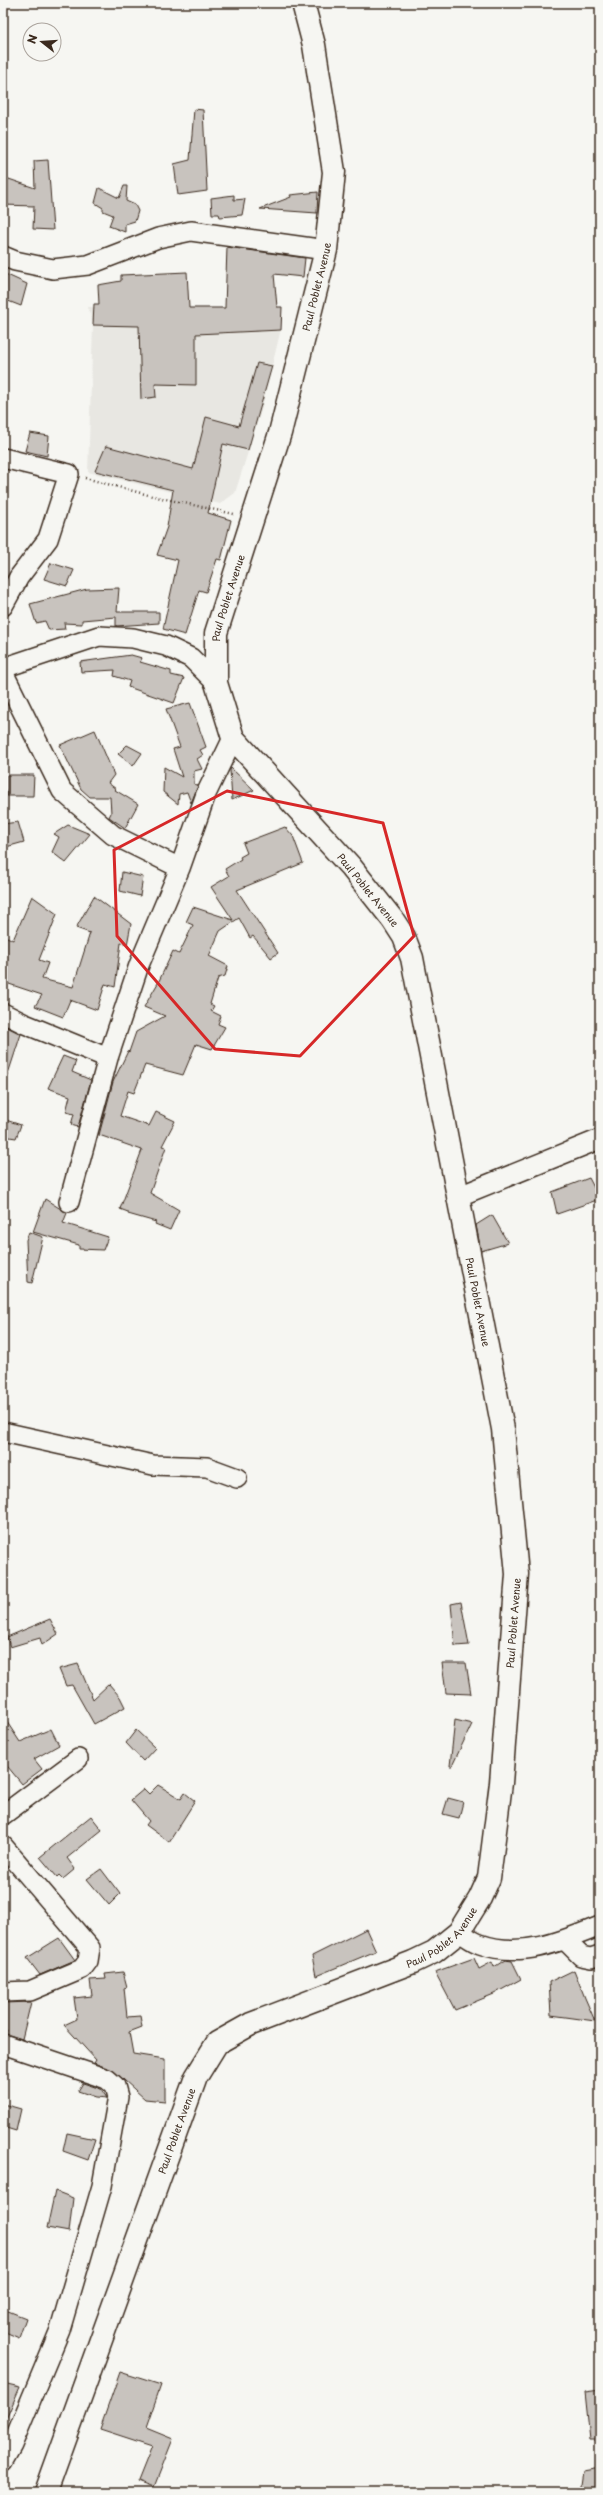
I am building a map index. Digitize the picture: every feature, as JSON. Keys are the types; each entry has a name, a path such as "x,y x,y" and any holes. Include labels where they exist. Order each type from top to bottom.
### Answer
{"main road":[{"name":"Paul Poblet Avenue","path":"46,2492 196,2077 217,2042 251,2024 413,1962 434,1952 459,1932 480,1898 489,1878 501,1783 517,1574 503,1429 412,958 404,937 393,920 350,867 233,738 216,683 216,633 280,433 326,250 334,172 314,45 303,3"}],"street":[{"path":"3,256 15,261 53,269 88,265 158,238 191,231 326,250"},
{"path":"3,458 69,474 48,539 20,577 3,606"},
{"path":"3,668 99,636 133,638 166,646 191,658 216,683"},
{"path":"3,672 62,791 112,835 180,868"},
{"path":"69,1202 108,1058 139,965 180,868 206,794 233,738"},
{"path":"3,1013 25,1024 108,1058"},
{"path":"457,1197 600,1139"},
{"path":"3,1432 153,1465 207,1468 237,1478"},
{"path":"3,1815 78,1759"},
{"path":"3,1846 90,1948 88,1961 82,1969 30,1991 3,1992"},
{"path":"459,1932 481,1944 514,1949 537,1948 565,1940 600,1926"},
{"path":"565,1940 580,1956 591,1958 600,1955"},
{"path":"3,2044 107,2079 115,2086 118,2097 102,2186 60,2330 12,2445 3,2460"}],"path":[{"path":"69,474 152,496 253,519"}],"highlighted area":[{"path":"227,791 383,823 414,936 300,1056 215,1049 117,936 114,850"}],"shaded area":[{"path":"88,307 282,307 280,333 261,411 235,493 220,504 88,472 93,325"}],"building":[{"path":"194,109 203,110 207,191 178,195 174,164 190,160"},
{"path":"48,160 53,230 33,229 34,206 3,205 3,177 35,188 34,161"},
{"path":"124,186 127,186 126,201 135,205 138,211 135,221 125,224 125,232 109,226 113,215 103,211 103,208 95,203 99,188 119,198"},
{"path":"318,192 317,213 260,209 291,197 290,195"},
{"path":"234,195 234,200 245,199 242,215 220,217 219,214 212,214 211,198"},
{"path":"227,247 305,258 303,277 274,274 277,307 282,307 281,330 196,334 196,385 155,384 156,397 141,399 139,326 93,325 94,304 99,304 98,285 121,281 121,275 187,272 189,308 225,308"},
{"path":"3,273 27,284 21,306 3,299"},
{"path":"257,363 272,366 248,450 223,444 208,513 231,520 221,560 217,559 206,592 199,590 185,635 163,629 178,560 157,555 167,527 173,490 95,471 106,446 193,469 206,417 239,426"},
{"path":"30,433 49,436 47,456 25,451"},
{"path":"51,563 74,570 67,586 44,579"},
{"path":"119,588 117,612 159,612 159,623 116,626 116,617 82,620 82,624 64,623 65,629 49,630 45,621 36,623 30,604 87,589"},
{"path":"131,655 142,658 140,662 171,671 171,675 184,678 174,703 128,687 130,681 114,676 115,670 81,672 80,662"},
{"path":"190,703 206,747 200,750 203,755 197,759 202,769 194,771 194,784 198,786 191,803 187,792 179,794 178,804 163,792 164,767 182,777 173,749 180,747 166,709"},
{"path":"95,730 114,775 108,783 116,789 115,790 138,804 125,828 109,817 111,813 110,797 90,797 81,789 60,745"},
{"path":"127,745 142,753 133,766 118,754"},
{"path":"231,768 254,790 232,800 230,770"},
{"path":"7,775 34,775 33,796 7,796"},
{"path":"18,822 24,842 6,847 3,824"},
{"path":"68,825 90,834 66,863 52,852 59,837 54,834"},
{"path":"285,827 293,836 303,863 237,890 278,953 271,958 253,936 250,938 239,918 220,931 209,956 228,966 225,976 218,978 210,1004 214,1006 211,1011 221,1016 218,1024 225,1027 212,1049 196,1044 183,1075 145,1065 134,1093 128,1091 120,1116 149,1126 156,1112 175,1121 162,1146 166,1147 150,1193 179,1210 170,1230 155,1224 156,1222 128,1214 128,1212 120,1209 142,1150 99,1135 113,1082 128,1051 129,1052 136,1032 165,1016 144,1007 158,983 173,951 179,954 193,925 186,922 193,907 233,920 211,887 229,876 225,869 241,859 240,857 247,853 243,843"},
{"path":"122,872 143,877 140,896 120,891"},
{"path":"32,896 57,914 39,960 48,963 42,979 73,987 90,933 76,928 94,896 131,924 127,945 121,943 115,987 105,984 97,1010 70,1000 63,1017 35,1006 42,995 3,982 3,935 13,940"},
{"path":"3,1025 21,1034 6,1080 3,1080"},
{"path":"63,1056 76,1061 72,1072 91,1080 78,1127 71,1125 74,1114 66,1112 70,1096 48,1088"},
{"path":"3,1119 21,1125 16,1138 3,1136"},
{"path":"589,1178 600,1199 557,1214 552,1192"},
{"path":"45,1199 67,1213 63,1223 108,1237 103,1250 79,1249 79,1245 33,1232"},
{"path":"492,1215 508,1243 481,1251 476,1225"},
{"path":"29,1232 43,1237 32,1283 28,1282 26,1240"},
{"path":"461,1602 469,1645 455,1646 451,1604"},
{"path":"50,1619 58,1634 42,1645 40,1638 10,1647 7,1637"},
{"path":"442,1663 466,1663 471,1694 446,1693"},
{"path":"78,1664 93,1699 109,1684 120,1697 125,1707 94,1724 72,1685 66,1686 59,1669"},
{"path":"3,1716 20,1742 51,1729 59,1745 34,1759 42,1769 22,1784 3,1761 3,1758 8,1753 3,1747"},
{"path":"455,1720 472,1724 452,1766 450,1766"},
{"path":"136,1730 155,1748 143,1761 126,1743"},
{"path":"158,1785 181,1799 185,1793 195,1801 169,1842 146,1825 149,1821 131,1800 144,1789 149,1794"},
{"path":"448,1798 463,1802 459,1818 443,1814"},
{"path":"91,1816 102,1830 67,1858 75,1869 63,1879 59,1875 57,1877 40,1857"},
{"path":"101,1869 120,1894 109,1905 87,1879"},
{"path":"366,1929 376,1951 316,1976 312,1956"},
{"path":"59,1938 75,1960 40,1975 27,1958"},
{"path":"474,1958 479,1969 492,1962 494,1967 505,1960 512,1961 521,1979 494,1994 455,2010 435,1972"},
{"path":"574,1970 595,2021 551,2015 549,1982"},
{"path":"123,1972 127,1987 124,1988 127,2017 140,2016 142,2027 129,2032 133,2054 165,2059 165,2101 145,2099 114,2071 94,2063 96,2060 64,2025 77,2019 74,1998 92,1996 90,1980 106,1979 105,1974"},
{"path":"31,2002 22,2039 6,2034 7,2030 3,2029 3,2003"},
{"path":"83,2083 101,2089 107,2098 96,2097 78,2091"},
{"path":"3,2104 21,2109 16,2131 3,2127"},
{"path":"67,2133 95,2139 88,2160 63,2151"},
{"path":"55,2191 73,2198 69,2232 47,2228"},
{"path":"3,2309 26,2318 19,2338 3,2331"},
{"path":"120,2372 161,2385 146,2428 173,2439 154,2487 138,2481 152,2446 100,2429"},
{"path":"3,2383 20,2387 3,2426"},
{"path":"600,2390 600,2440 590,2440 585,2392"},
{"path":"600,2468 600,2492 580,2492 583,2471"}]}
